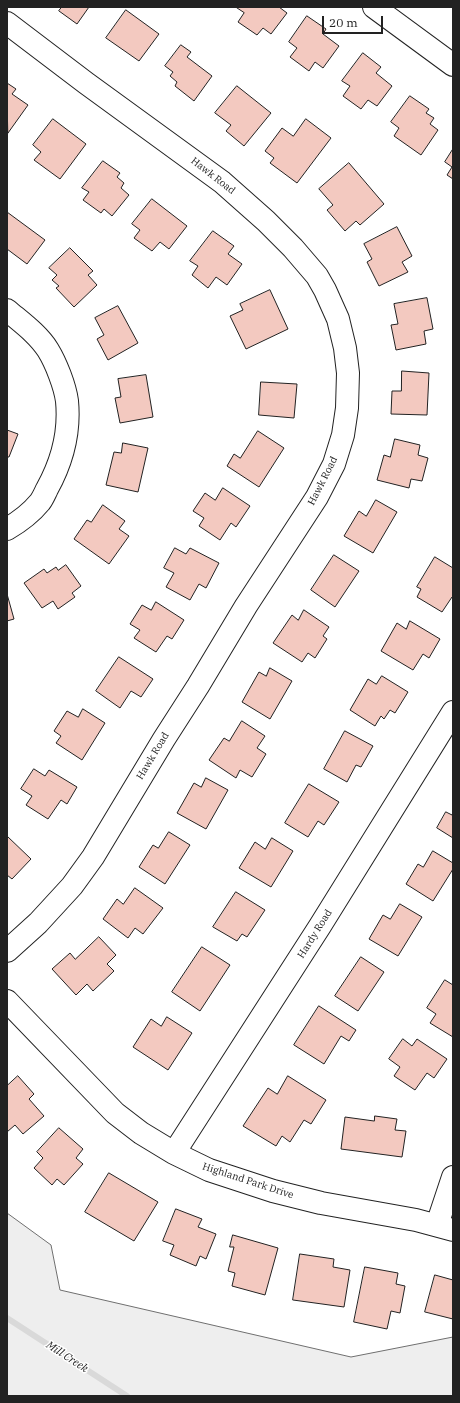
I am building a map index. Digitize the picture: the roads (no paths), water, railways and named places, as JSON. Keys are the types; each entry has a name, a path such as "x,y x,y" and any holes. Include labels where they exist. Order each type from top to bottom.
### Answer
{"street":[{"path":"374,7 453,65"},
{"name":"Hawk Road","path":"7,23 86,83 222,182 266,221 293,248 317,276 338,319 345,348 348,373 347,408 343,436 334,464 317,497 246,606 93,857 72,886 58,902 38,923 7,951"},
{"path":"7,310 39,338 48,351 61,378 67,400 68,424 62,454 56,473 40,502 18,522 7,529"},
{"name":"Hardy Road","path":"174,1153 320,926 453,712"},
{"name":"Highland Park Drive","path":"7,1000 115,1113 141,1133 174,1153 209,1170 273,1192 321,1203 416,1220 445,1228"},
{"path":"445,1228 453,1177"}],"waterway":[{"name":"Mill Creek","path":"7,1318 127,1396"}]}
